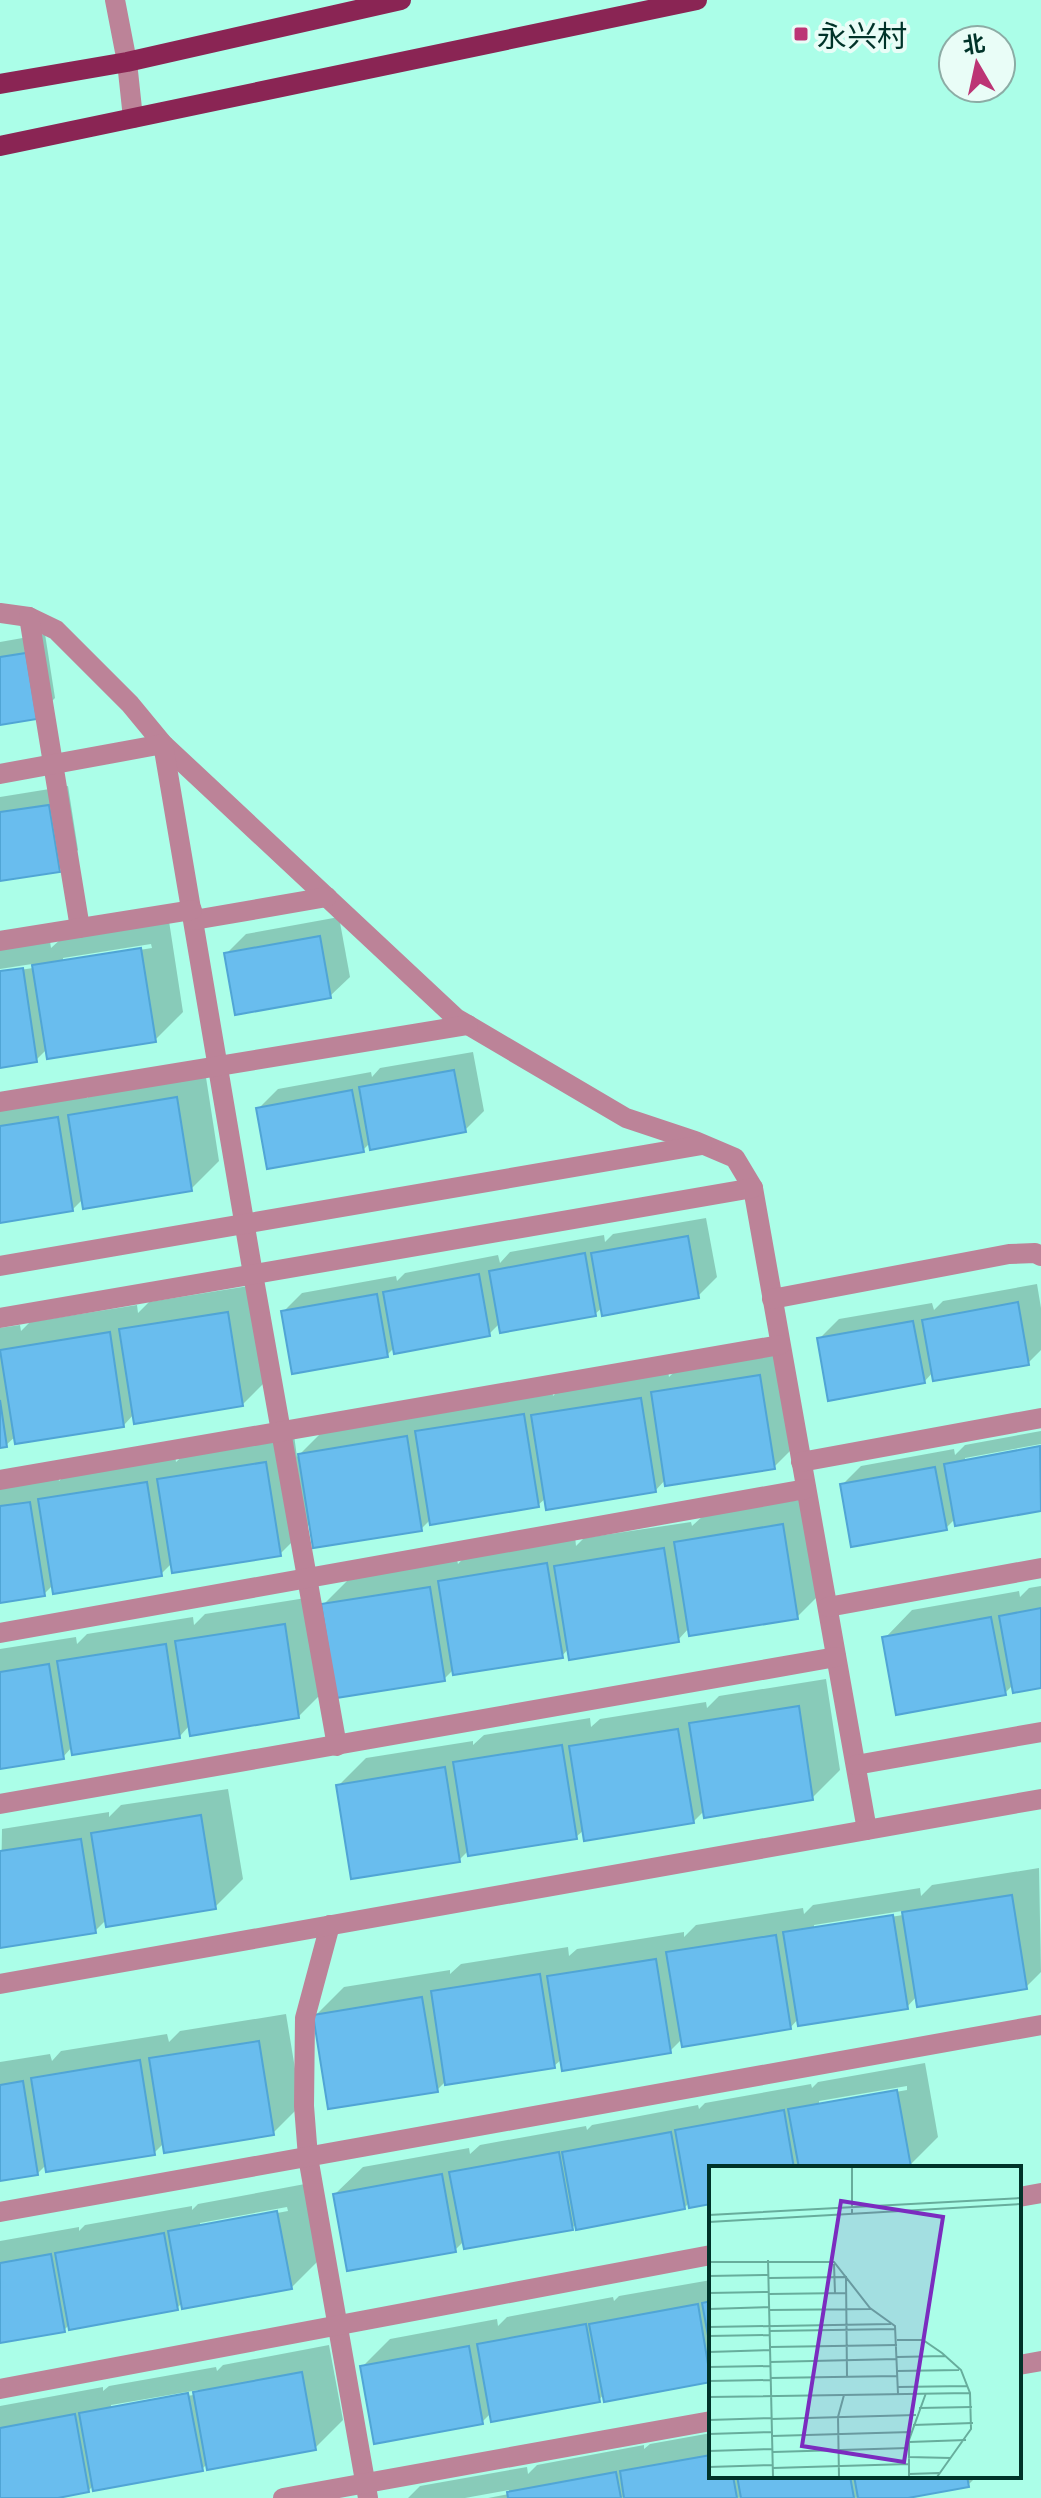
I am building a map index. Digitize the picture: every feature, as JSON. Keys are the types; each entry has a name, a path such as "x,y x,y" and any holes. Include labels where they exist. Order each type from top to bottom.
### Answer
{"main road":[{"path":"0,84 127,62 401,0"},
{"path":"0,146 697,0"}],"street":[{"path":"115,0 127,62 133,118"},
{"path":"0,613 29,617 56,630 130,704 163,744 456,1018 626,1118 735,1158 753,1188 867,1830"},
{"path":"29,617 80,928"},
{"path":"0,774 163,744"},
{"path":"163,744 337,1746"},
{"path":"0,941 327,897"},
{"path":"0,1102 468,1025"},
{"path":"0,1266 705,1145"},
{"path":"0,1318 753,1188"},
{"path":"772,1299 1009,1254 1035,1253 1041,1256"},
{"path":"0,1480 780,1345"},
{"path":"801,1462 1041,1418"},
{"path":"0,1633 806,1489"},
{"path":"828,1607 1041,1568"},
{"path":"0,1804 836,1657"},
{"path":"856,1765 1041,1732"},
{"path":"0,1984 1041,1799"},
{"path":"330,1925 305,2018 304,2106 308,2157 367,2490"},
{"path":"0,2212 1041,2025"},
{"path":"1021,2197 1041,2193"},
{"path":"0,2389 709,2255"},
{"path":"1021,2365 1041,2361"},
{"path":"283,2498 367,2490 709,2421"}],"building":[{"path":"26,653 37,719 0,725 0,657"},
{"path":"49,805 60,872 0,881 0,812"},
{"path":"320,936 331,998 235,1015 224,953"},
{"path":"141,948 156,1042 47,1059 32,965"},
{"path":"23,968 37,1062 0,1068 0,971"},
{"path":"454,1070 466,1132 370,1150 359,1087"},
{"path":"352,1090 364,1152 267,1169 256,1108"},
{"path":"177,1097 192,1191 83,1209 68,1115"},
{"path":"58,1117 73,1211 0,1223 0,1126"},
{"path":"688,1236 699,1298 602,1316 591,1253"},
{"path":"585,1253 596,1316 500,1333 489,1271"},
{"path":"479,1274 490,1336 394,1354 383,1292"},
{"path":"377,1294 388,1357 292,1374 281,1311"},
{"path":"1018,1302 1029,1365 933,1381 922,1320"},
{"path":"228,1312 243,1406 134,1424 119,1329"},
{"path":"913,1321 925,1383 828,1401 817,1338"},
{"path":"110,1332 124,1427 15,1444 0,1350"},
{"path":"760,1375 775,1469 665,1486 651,1392"},
{"path":"641,1398 656,1492 546,1510 531,1415"},
{"path":"0,1400 7,1447 0,1448"},
{"path":"524,1414 539,1507 430,1525 415,1431"},
{"path":"407,1436 422,1531 313,1548 298,1454"},
{"path":"1040,1446 1041,1511 955,1526 944,1464"},
{"path":"266,1462 281,1556 172,1573 157,1479"},
{"path":"935,1467 947,1530 851,1547 840,1484"},
{"path":"147,1482 162,1576 53,1594 38,1499"},
{"path":"30,1502 45,1596 0,1603 0,1506"},
{"path":"783,1524 798,1619 689,1636 674,1542"},
{"path":"664,1548 679,1642 569,1660 554,1566"},
{"path":"547,1563 563,1658 453,1675 438,1581"},
{"path":"430,1587 445,1681 336,1698 321,1604"},
{"path":"1041,1608 1041,1688 1013,1693 999,1616"},
{"path":"991,1617 1006,1695 896,1715 882,1637"},
{"path":"285,1624 299,1718 190,1736 175,1641"},
{"path":"166,1644 180,1738 72,1755 57,1661"},
{"path":"49,1664 64,1759 0,1769 0,1672"},
{"path":"799,1706 813,1800 704,1818 689,1723"},
{"path":"678,1729 694,1823 584,1841 569,1746"},
{"path":"562,1745 577,1839 468,1856 453,1762"},
{"path":"445,1767 460,1862 351,1879 336,1785"},
{"path":"201,1815 216,1909 106,1927 91,1833"},
{"path":"81,1839 96,1933 0,1948 0,1851"},
{"path":"1012,1895 1027,1989 917,2007 902,1912"},
{"path":"893,1915 908,2009 798,2026 783,1932"},
{"path":"776,1935 791,2029 682,2047 666,1952"},
{"path":"656,1959 671,2053 562,2071 547,1976"},
{"path":"540,1974 555,2068 445,2085 431,1991"},
{"path":"422,1997 438,2092 328,2109 313,2015"},
{"path":"259,2041 274,2135 164,2153 149,2058"},
{"path":"140,2060 155,2155 46,2172 31,2078"},
{"path":"23,2081 38,2175 0,2181 0,2085"},
{"path":"897,2090 911,2166 799,2166 788,2109"},
{"path":"784,2110 794,2166 709,2166 709,2204 689,2208 675,2130"},
{"path":"671,2132 685,2209 576,2230 562,2152"},
{"path":"559,2152 573,2230 464,2249 449,2172"},
{"path":"442,2174 456,2252 347,2271 333,2194"},
{"path":"277,2211 292,2289 182,2309 168,2231"},
{"path":"164,2233 178,2310 69,2330 55,2253"},
{"path":"51,2254 65,2332 0,2343 0,2263"},
{"path":"709,2301 709,2341 702,2303"},
{"path":"698,2304 709,2382 604,2402 589,2324"},
{"path":"586,2324 600,2402 491,2422 477,2344"},
{"path":"469,2346 483,2424 374,2444 360,2366"},
{"path":"302,2372 316,2450 207,2470 193,2392"},
{"path":"188,2393 203,2471 93,2491 79,2413"},
{"path":"75,2414 89,2492 58,2498 0,2498 0,2428"},
{"path":"709,2455 709,2478 733,2478 737,2498 624,2498 620,2471"},
{"path":"616,2472 621,2498 508,2498 507,2492"},
{"path":"737,2478 850,2478 854,2498 741,2498"},
{"path":"854,2478 967,2478 969,2487 908,2498 858,2498"}],"place":[{"name":"永兴村","path":"801,34"}]}
